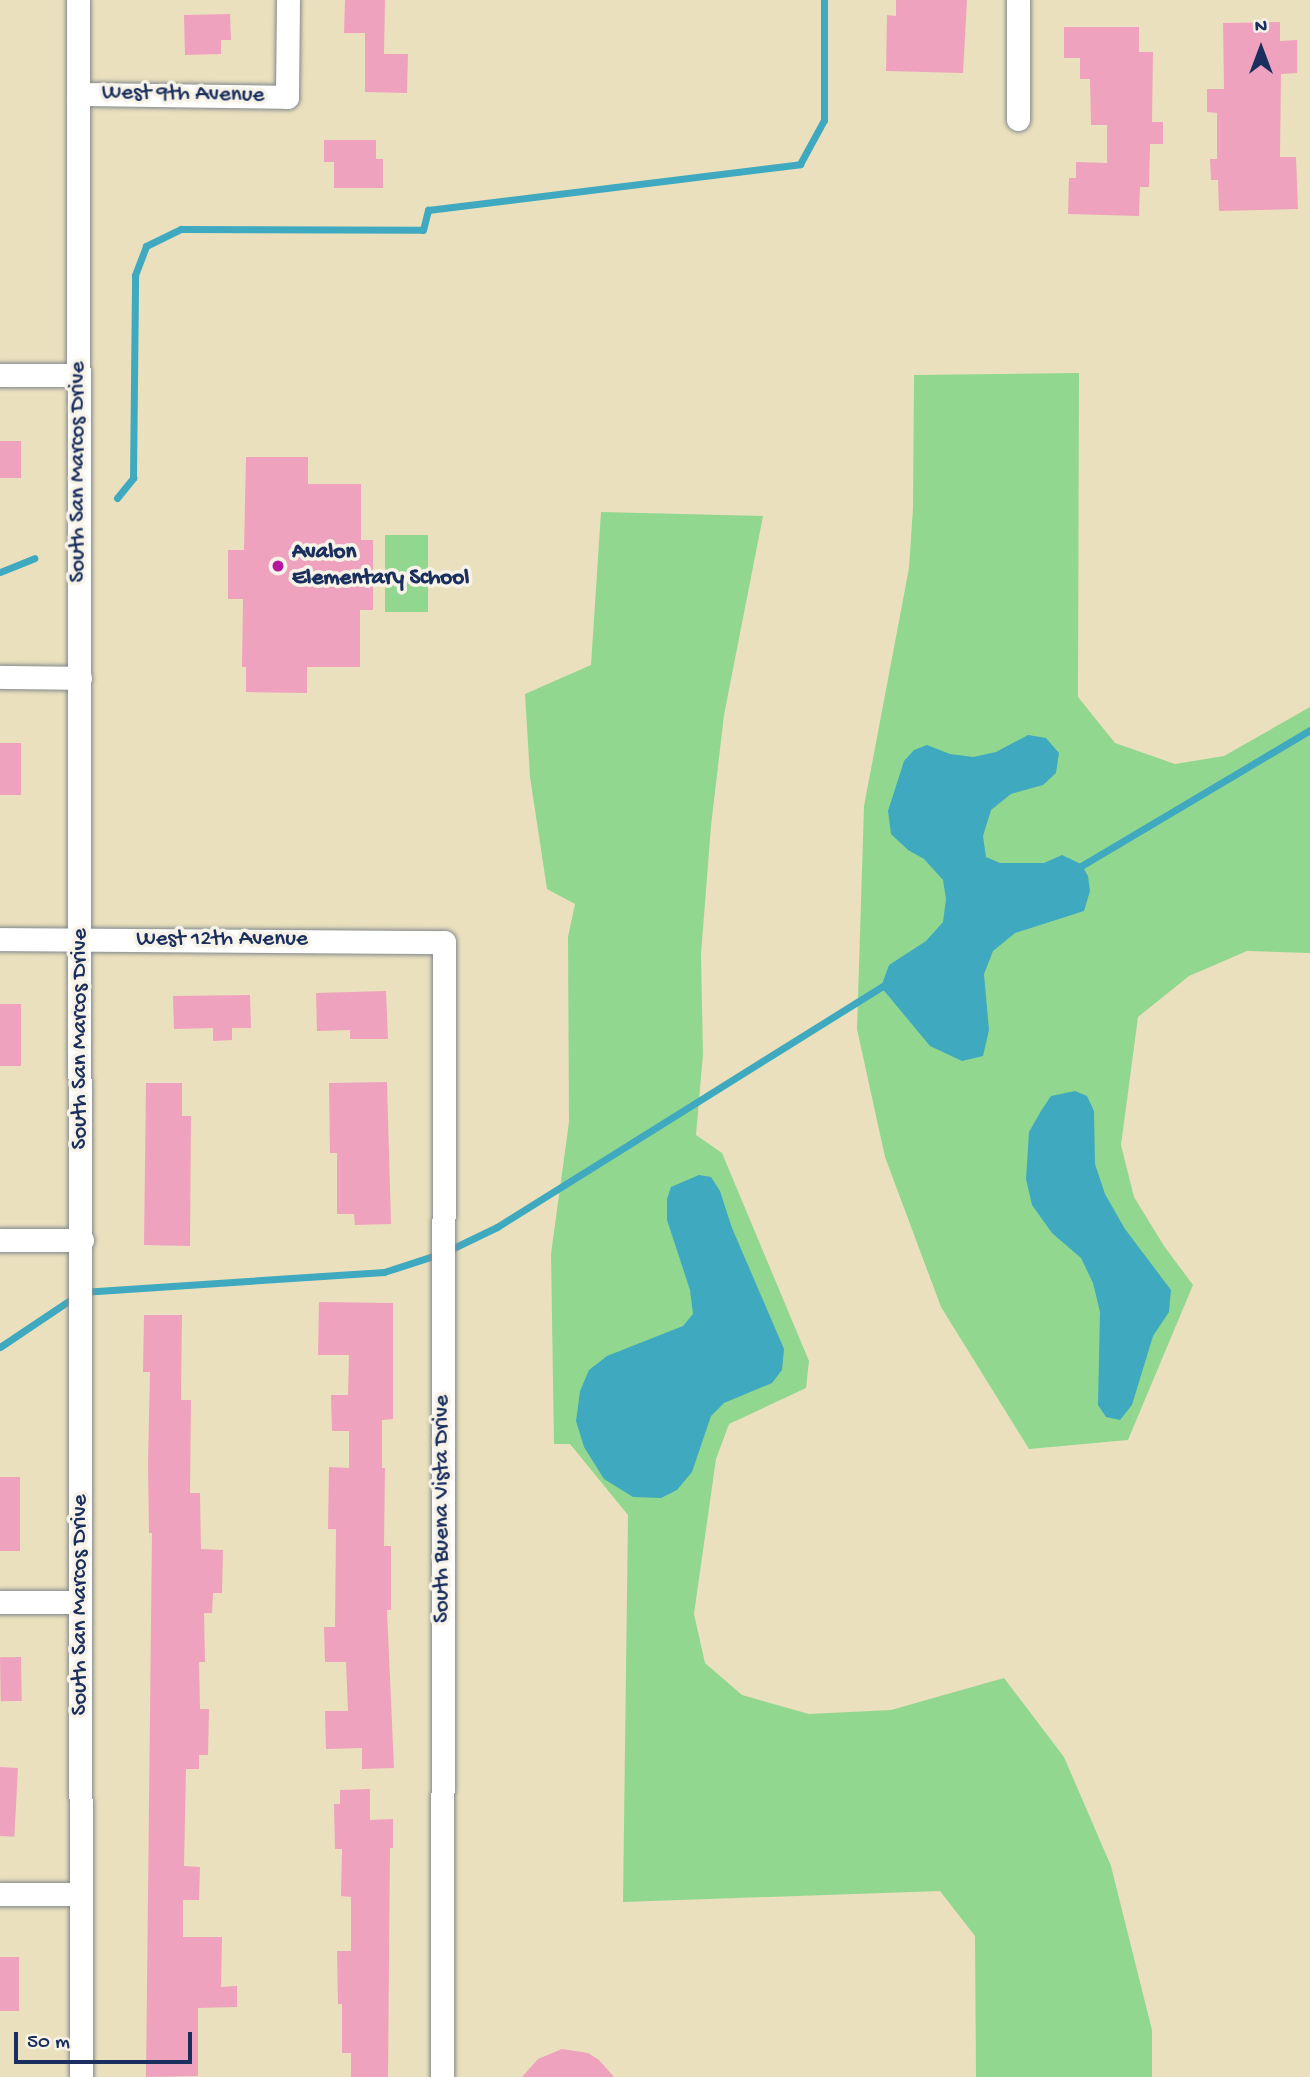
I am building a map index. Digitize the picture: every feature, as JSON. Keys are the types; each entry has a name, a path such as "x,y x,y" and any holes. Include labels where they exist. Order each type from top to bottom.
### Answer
{"street":[{"name":"South San Marcos Drive","path":"78,0 82,1240 81,2077"},
{"name":"West 9th Avenue","path":"78,94 288,97 288,0"},
{"path":"1018,0 1018,119"},
{"path":"0,375 79,375"},
{"path":"0,677 80,678"},
{"name":"West 12th Avenue","path":"0,939 444,942"},
{"name":"South Buena Vista Drive","path":"442,2077 444,942"},
{"path":"0,1240 82,1240"},
{"path":"0,1602 80,1602"},
{"path":"0,1894 80,1894"}],"green space":[{"path":"1079,373 1078,697 1115,743 1175,764 1224,756 1310,707 1310,953 1247,951 1189,976 1138,1017 1121,1145 1134,1197 1164,1246 1193,1285 1128,1440 1029,1449 941,1307 885,1157 857,1029 864,806 909,568 913,508 914,375"},
{"path":"601,512 763,516 724,715 711,826 701,954 703,1054 696,1135 722,1153 809,1361 806,1388 729,1424 716,1459 694,1614 705,1663 742,1695 809,1714 891,1710 1004,1678 1064,1757 1111,1866 1152,2030 1152,2077 976,2077 975,1936 940,1891 623,1902 628,1515 570,1444 554,1444 551,1254 569,1122 568,937 575,904 547,889 530,777 525,694 591,665"},
{"path":"385,535 428,535 428,612 385,612"}],"water":[{"path":"1028,735 1046,738 1059,753 1056,773 1043,785 1011,794 991,810 983,836 986,857 1000,863 1044,863 1062,855 1081,864 1088,876 1090,891 1084,911 1015,933 993,951 984,974 989,1030 983,1056 962,1061 930,1046 881,987 889,965 926,941 943,922 946,899 943,880 924,859 908,850 891,834 888,811 904,761 914,750 927,745 950,754 973,757 996,752"},
{"path":"1075,1091 1087,1096 1094,1111 1095,1164 1105,1194 1125,1229 1171,1290 1169,1312 1153,1336 1132,1405 1120,1420 1106,1417 1098,1405 1100,1312 1093,1283 1081,1258 1052,1233 1032,1205 1026,1179 1029,1132 1051,1096"},
{"path":"699,1175 711,1177 720,1191 732,1228 784,1349 782,1370 772,1383 724,1403 711,1416 692,1472 677,1490 661,1498 633,1497 604,1479 584,1447 576,1421 580,1391 589,1370 607,1356 683,1326 693,1314 690,1290 667,1220 667,1199 671,1187"}],"building":[{"path":"345,0 385,0 384,54 408,54 407,93 365,92 365,33 344,33"},
{"path":"896,0 967,0 963,73 886,71 887,15 896,16"},
{"path":"230,14 231,40 221,40 221,54 185,55 184,15"},
{"path":"1280,22 1280,41 1297,40 1297,73 1281,74 1280,157 1296,157 1298,209 1219,211 1218,180 1211,180 1210,159 1217,159 1217,113 1207,112 1207,89 1224,89 1223,23"},
{"path":"1064,27 1139,27 1139,52 1153,52 1152,122 1163,122 1163,144 1150,144 1149,187 1140,187 1139,216 1068,214 1069,178 1076,178 1076,162 1107,163 1107,125 1091,125 1090,79 1080,79 1080,58 1064,58"},
{"path":"324,140 376,140 376,159 383,159 383,188 334,188 334,162 324,162"},
{"path":"0,441 21,441 21,478 0,478"},
{"path":"246,457 308,457 308,484 361,484 361,540 373,540 373,610 360,610 360,667 307,667 307,693 246,692 246,667 242,667 243,599 228,599 228,550 244,550"},
{"path":"0,743 21,743 21,795 0,795"},
{"path":"386,991 388,1039 350,1039 350,1030 317,1031 316,993"},
{"path":"250,995 251,1028 232,1028 232,1040 213,1041 213,1028 174,1029 173,996"},
{"path":"0,1004 21,1004 21,1066 0,1066"},
{"path":"387,1082 391,1224 355,1225 354,1214 337,1214 337,1153 330,1153 329,1083"},
{"path":"146,1083 182,1083 182,1116 191,1116 190,1246 144,1245"},
{"path":"319,1302 393,1303 393,1419 382,1420 382,1468 385,1468 384,1546 391,1546 391,1610 387,1610 394,1768 362,1769 362,1748 326,1749 325,1711 348,1711 346,1662 325,1662 324,1627 335,1627 336,1529 328,1529 329,1467 349,1468 349,1431 332,1431 331,1395 348,1395 349,1355 318,1355"},
{"path":"144,1315 182,1315 181,1400 191,1400 190,1493 200,1493 201,1549 223,1550 222,1593 213,1593 212,1613 204,1613 205,1662 199,1662 200,1709 209,1709 208,1755 199,1755 199,1769 186,1769 184,1866 200,1867 199,1900 183,1900 183,1937 222,1937 221,1987 237,1986 237,2007 198,2008 198,2076 146,2077 152,1533 149,1533 148,1463 150,1372 143,1372"},
{"path":"0,1477 20,1477 20,1551 0,1551"},
{"path":"0,1657 21,1657 22,1701 1,1701"},
{"path":"0,1767 18,1768 14,1837 0,1836"},
{"path":"370,1789 370,1820 393,1819 393,1848 390,1848 388,2077 351,2077 351,2053 342,2053 342,2004 338,2004 337,1951 351,1951 351,1897 341,1896 342,1849 335,1849 334,1804 340,1804 340,1790"},
{"path":"0,1957 19,1957 19,2011 0,2011"},
{"path":"562,2049 588,2053 599,2060 614,2077 522,2077 538,2059"}],"waterway":[{"path":"117,498 133,478 135,275 146,246 181,229 423,230 428,210 800,164 824,120 824,0"},
{"path":"0,572 34,558"},
{"path":"1076,869 1310,730"},
{"path":"0,1347 82,1292 384,1272 443,1253 497,1227 889,982"}],"place":[{"name":"Avalon Elementary School","path":"278,566"}]}
